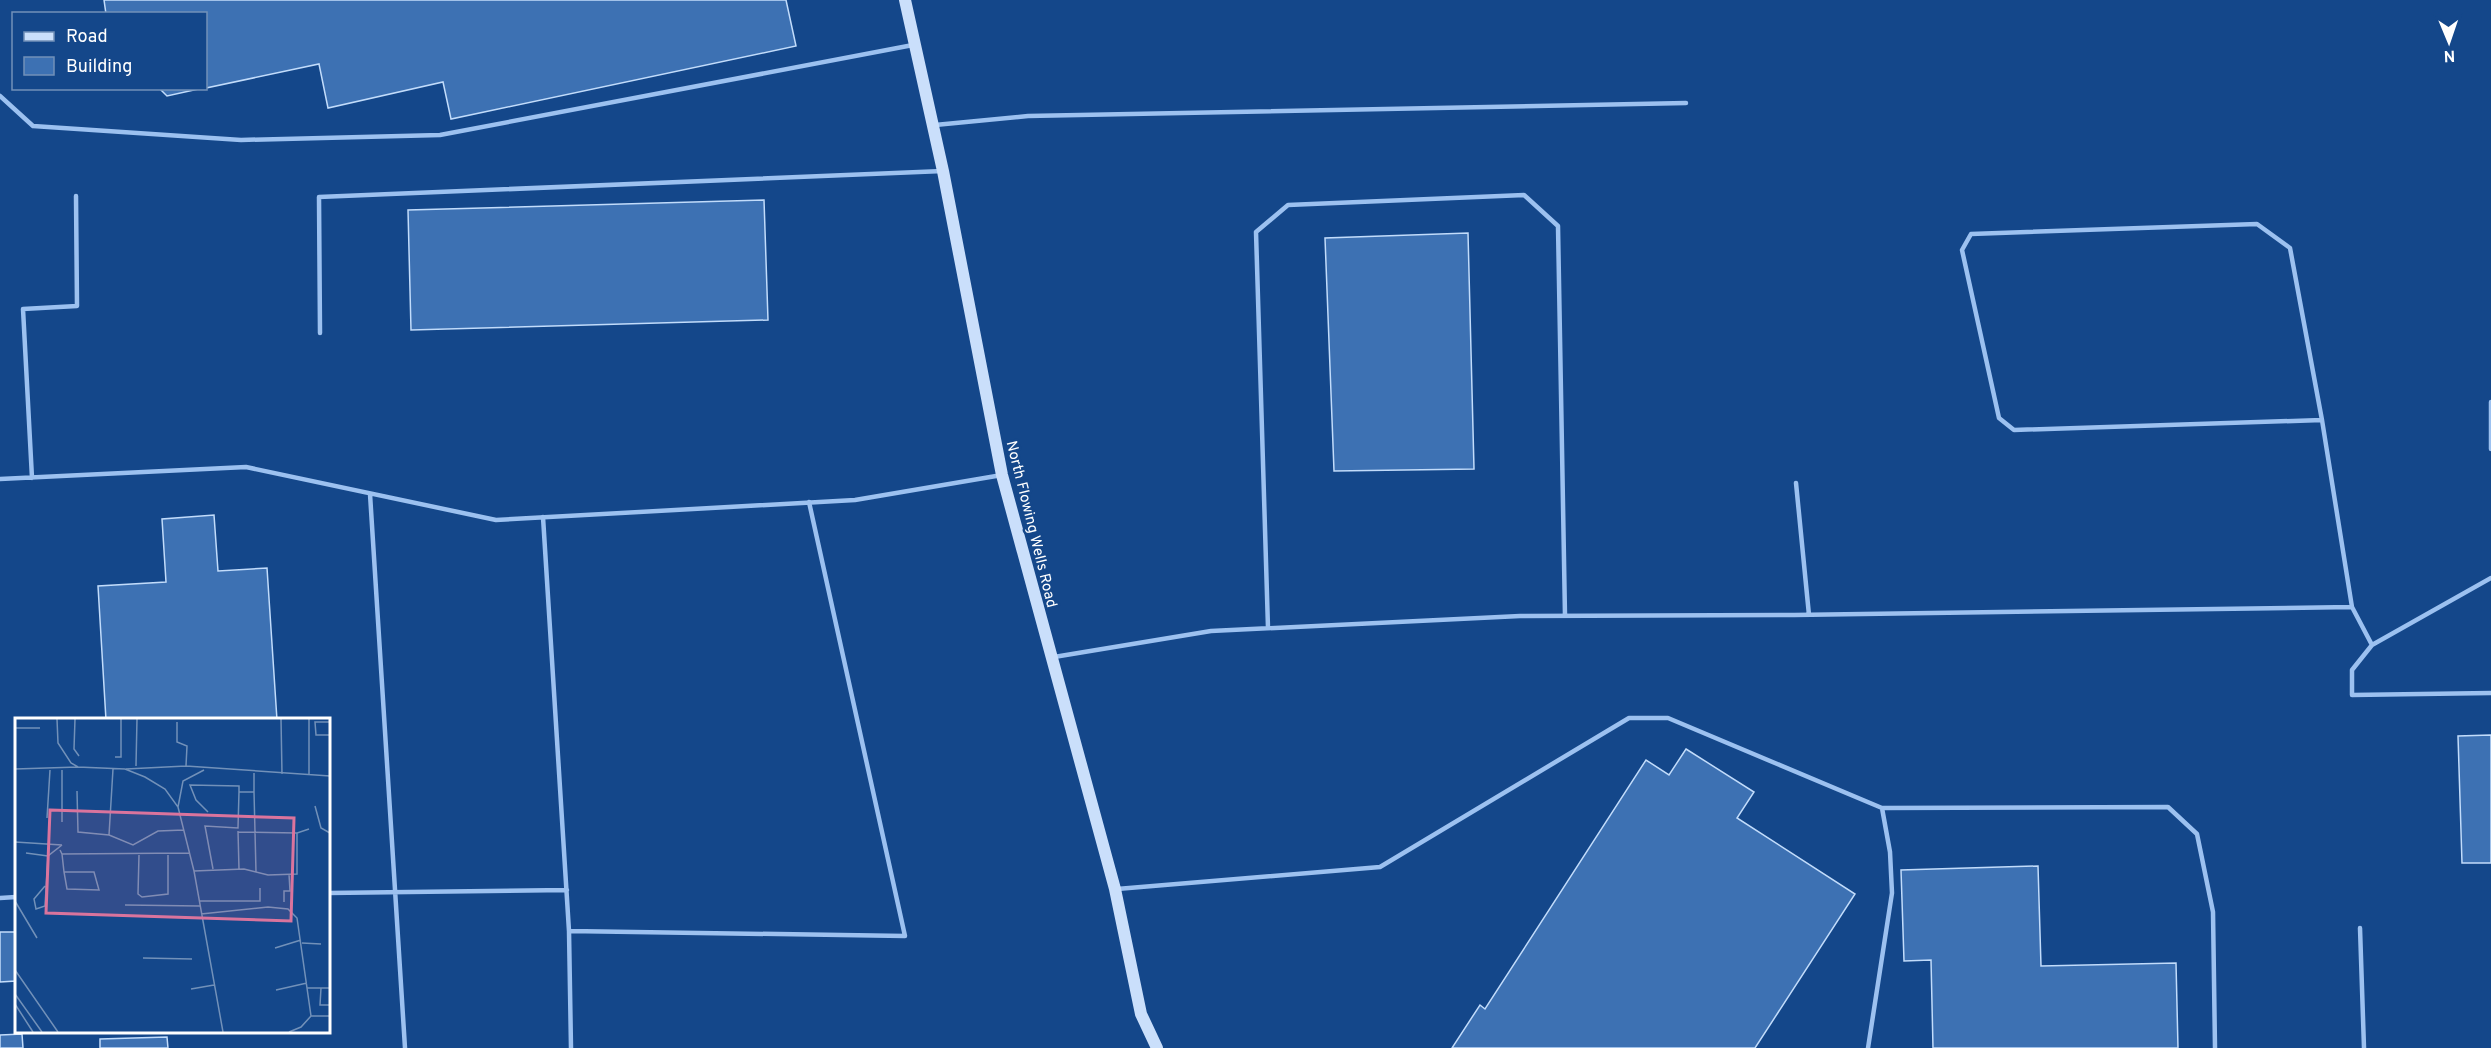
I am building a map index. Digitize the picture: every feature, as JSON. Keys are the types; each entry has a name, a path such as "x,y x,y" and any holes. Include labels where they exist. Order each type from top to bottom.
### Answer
{"street":[{"name":"North Flowing Wells Road","path":"905,0 943,171 1002,475 1114,889 1141,1014 1157,1048"}],"lane":[{"path":"0,96 33,126 241,140 440,135 915,45"},
{"path":"933,126 1028,116 1686,103"},
{"path":"320,333 319,197 943,171"},
{"path":"1268,628 1256,232 1288,205 1512,195 1524,195 1558,226 1565,616"},
{"path":"33,478 23,309 77,306 76,196"},
{"path":"2322,420 2014,430 1999,418 1962,250 1971,234 2258,224 2290,248 2322,420 2352,607 2372,645"},
{"path":"2491,402 2491,449"},
{"path":"0,479 246,467 496,520 855,500 1002,475"},
{"path":"1796,483 1809,615"},
{"path":"370,494 405,1048"},
{"path":"569,931 905,936 809,502"},
{"path":"543,517 567,890 571,1048"},
{"path":"2491,578 2372,645 2352,670 2352,695 2491,693"},
{"path":"1051,658 1211,631 1565,616 2352,607"},
{"path":"1114,889 1380,867 1629,718 1668,718 1881,808 2168,807 2197,834 2213,912 2215,1048"},
{"path":"1868,1048 1892,893 1890,852 1881,808"},
{"path":"330,893 567,890"},
{"path":"0,898 15,897"},
{"path":"2360,928 2364,1048"}],"building":[{"path":"104,0 786,0 796,46 451,119 443,82 328,108 319,64 207,88 207,12 106,12"},
{"path":"161,90 194,90 167,96"},
{"path":"764,200 768,320 411,330 408,210"},
{"path":"1468,233 1474,469 1334,471 1325,238"},
{"path":"214,515 218,571 267,568 277,718 106,718 98,586 166,582 162,519"},
{"path":"2491,735 2491,863 2462,863 2458,736"},
{"path":"1686,749 1754,792 1737,818 1855,894 1755,1048 1452,1048 1480,1005 1485,1009 1646,760 1669,775"},
{"path":"2038,866 2041,966 2176,963 2178,1048 1933,1048 1931,960 1904,961 1901,870"},
{"path":"0,932 15,932 15,981 0,982"},
{"path":"22,1034 23,1048 0,1048 0,1035"},
{"path":"167,1037 168,1048 100,1048 100,1039"}]}
